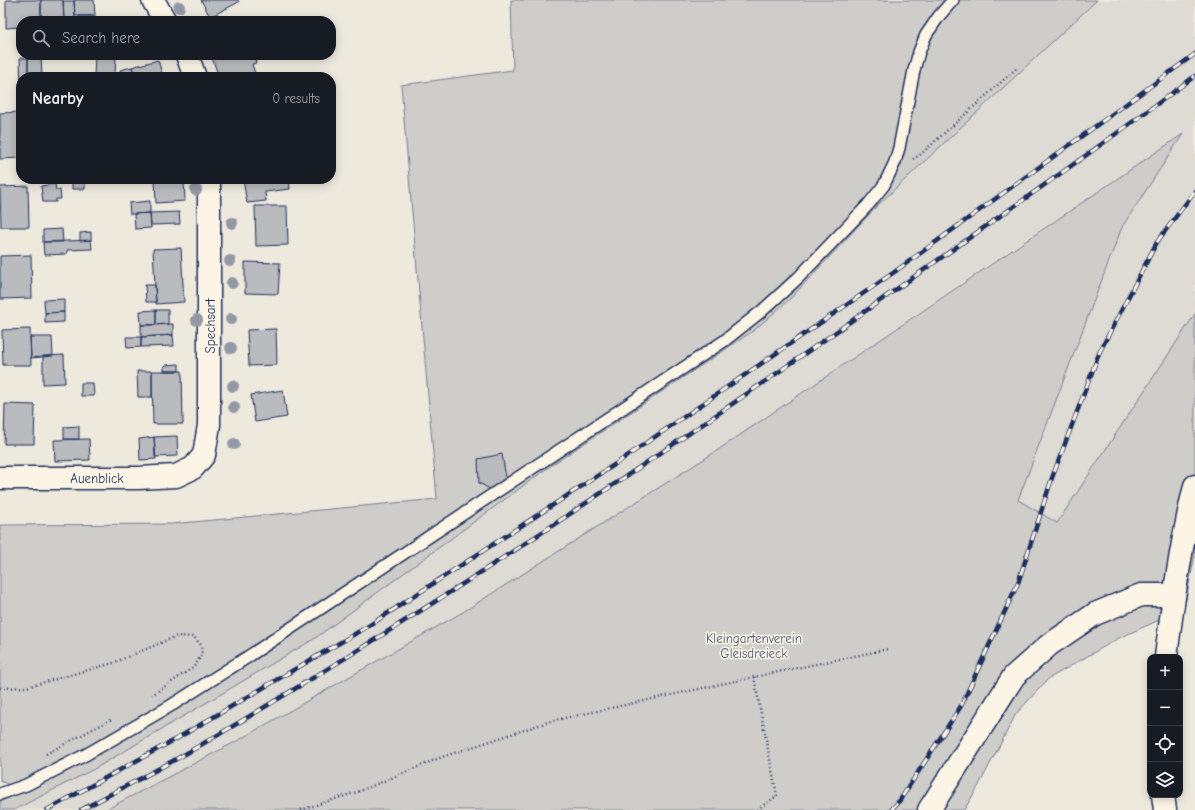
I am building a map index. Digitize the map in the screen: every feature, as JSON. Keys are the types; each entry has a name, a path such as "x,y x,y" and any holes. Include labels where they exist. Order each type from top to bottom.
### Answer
{"street":[{"path":"152,0 162,16"},
{"path":"188,60 193,72"},
{"name":"Spechsart","path":"193,468 204,455 209,425 209,184"},
{"name":"Auenblick","path":"0,478 138,478 176,476 193,468"},
{"path":"1166,654 1173,595 1195,486"},
{"path":"929,810 1014,676 1049,645 1095,614 1141,594 1173,595"},
{"path":"1164,798 1166,810"}],"lane":[{"path":"0,794 26,785 87,754 172,705 266,645 724,341 763,310 798,278 868,205 884,185 900,148 914,70 919,52 926,36 939,16 953,0"}],"path":[{"path":"895,162 909,162 921,154 1018,68"},
{"path":"0,688 27,686 113,663 177,636 194,637 201,645 202,654 194,667 151,696"},
{"path":"301,810 360,792 442,756 551,721 888,649"},
{"path":"754,677 777,796 756,810"},
{"path":"40,758 117,716"}],"shaded area":[{"path":"1097,0 1195,0 1195,314 1057,523 1018,500 1122,227 1182,135 986,266 715,452 463,612 237,741 105,810 14,810 96,768 314,639 553,464 753,331 790,299 879,204"}],"green space":[{"path":"511,0 1097,0 879,204 790,299 753,331 553,464 314,639 96,768 14,810 0,810 0,802 23,791 0,781 0,525 171,524 437,499 401,85 513,70"},
{"name":"Kleingartenverein Gleisdreieck","path":"1183,134 1122,227 1018,500 1057,523 1195,314 1195,555 1184,609 1119,638 1048,679 1016,714 978,787 964,810 105,810 237,741 463,612 715,452"}],"building":[{"path":"6,0 41,0 41,16 16,16 16,27 6,28"},
{"path":"41,0 63,0 64,16 41,16"},
{"path":"74,0 94,0 95,16 75,16"},
{"path":"201,0 238,0 239,2 209,16"},
{"path":"63,1 74,1 75,16 64,16"},
{"path":"20,60 28,60 28,72 20,72"},
{"path":"28,60 41,60 42,72 28,72"},
{"path":"95,60 116,60 115,72 94,72"},
{"path":"158,60 162,72 134,72 132,67"},
{"path":"213,60 255,60 256,63 252,64 254,72 217,72"},
{"path":"132,67 134,72 121,72 120,70"},
{"path":"16,112 16,158 0,159 0,113"},
{"path":"55,184 56,190 60,190 61,199 56,199 56,202 43,202 41,186"},
{"path":"72,184 85,184 85,189 72,189"},
{"path":"155,184 184,184 185,201 156,203"},
{"path":"244,184 290,184 290,189 265,192 266,201 247,203"},
{"path":"28,186 29,227 1,227 0,187"},
{"path":"150,201 150,213 130,214 129,203"},
{"path":"255,206 287,206 288,245 256,246"},
{"path":"179,212 180,224 151,225 150,213"},
{"path":"150,213 151,228 135,229 134,214"},
{"path":"62,229 63,242 43,242 43,230"},
{"path":"91,232 91,240 80,241 80,233"},
{"path":"91,240 92,249 67,250 67,254 44,255 43,242"},
{"path":"181,248 184,302 156,304 153,249"},
{"path":"31,255 32,298 0,299 0,256"},
{"path":"245,262 280,263 278,294 245,293"},
{"path":"145,285 155,285 156,302 146,302"},
{"path":"64,299 64,312 45,313 44,300"},
{"path":"156,310 156,325 141,325 140,311"},
{"path":"156,310 168,310 168,324 156,325"},
{"path":"64,312 64,322 45,323 45,313"},
{"path":"173,324 173,335 141,337 141,325"},
{"path":"30,329 31,365 3,365 2,330"},
{"path":"276,329 277,365 249,366 247,330"},
{"path":"173,335 174,346 141,347 141,337"},
{"path":"30,337 52,337 53,356 31,358"},
{"path":"126,337 141,337 141,347 127,348"},
{"path":"64,355 65,383 43,384 43,356"},
{"path":"179,364 179,371 164,371 164,367 166,365"},
{"path":"137,371 152,371 152,397 138,397"},
{"path":"152,371 182,371 183,424 153,424"},
{"path":"81,383 93,383 94,396 81,396"},
{"path":"283,390 287,417 255,422 251,395"},
{"path":"5,404 35,405 34,444 4,444"},
{"path":"79,426 79,439 64,439 64,427"},
{"path":"177,436 178,456 155,457 154,437"},
{"path":"154,437 156,459 140,460 139,439"},
{"path":"89,439 90,460 55,461 54,440"},
{"path":"502,454 506,478 490,489 479,483 478,459"}],"railway":[{"path":"47,810 176,739 370,625 614,465 893,273 1195,54"},
{"path":"81,810 174,760 274,701 361,648 532,539 784,368 1073,165 1195,76"},
{"path":"891,810 900,800 961,706 1018,583 1052,478 1100,351 1157,242 1195,191"}]}
